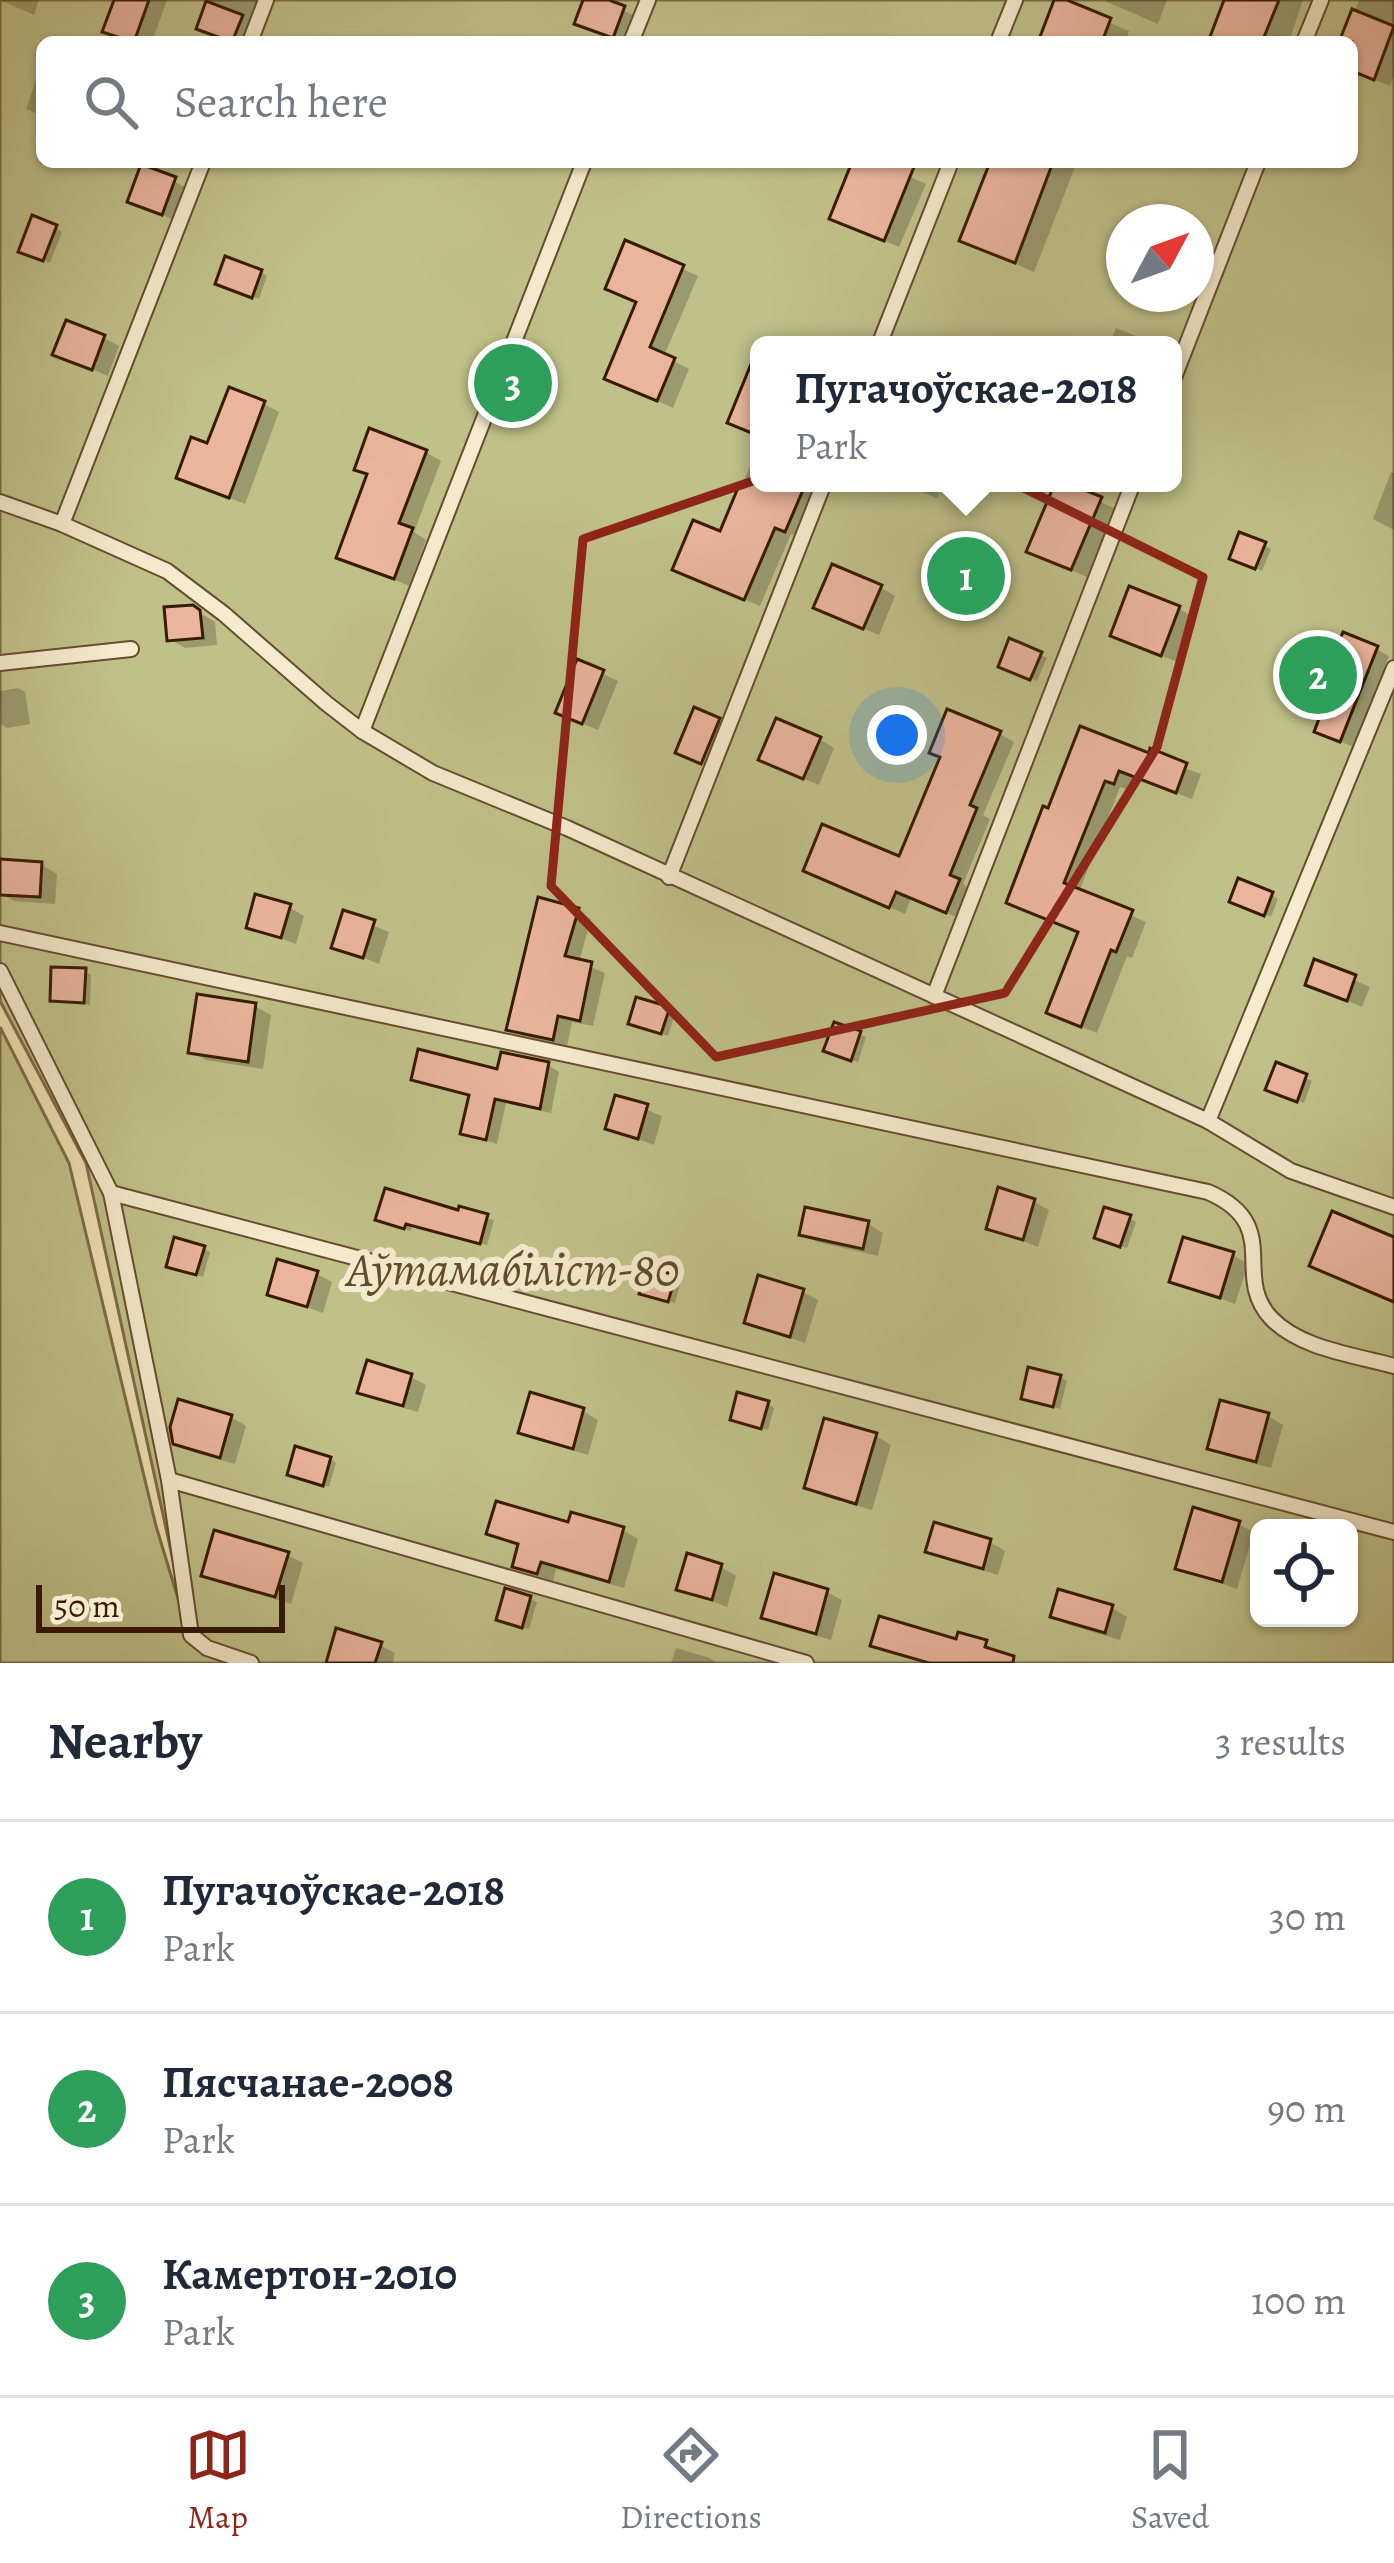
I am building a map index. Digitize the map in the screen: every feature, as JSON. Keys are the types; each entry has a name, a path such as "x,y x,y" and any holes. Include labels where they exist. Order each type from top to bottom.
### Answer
{"lane":[{"path":"252,36 266,0"},
{"path":"634,36 648,0"},
{"path":"1000,36 1015,0"},
{"path":"1306,36 1321,0"},
{"path":"62,524 201,168"},
{"path":"362,730 582,168"},
{"path":"883,336 949,168"},
{"path":"1182,357 1256,168"},
{"path":"669,878 820,492"},
{"path":"934,996 1130,492"},
{"path":"0,502 140,557 193,588 362,730 434,773 567,828 1208,1121 1291,1171 1394,1207"},
{"path":"0,663 131,650"},
{"path":"1208,1121 1394,668"},
{"path":"0,933 1208,1192 1232,1206 1252,1232 1254,1291 1272,1318 1301,1338 1394,1366"},
{"path":"0,970 111,1193 169,1480 191,1635 207,1648 251,1663"},
{"path":"111,1193 1394,1532"},
{"path":"169,1480 806,1663"}],"highlighted area":[{"path":"905,429 1203,577 1157,747 1005,993 716,1057 551,886 583,539"}],"green space":[{"name":"Аўтамабіліст-80","path":"0,0 1394,0 1394,1663 0,1663 0,1027 69,1163 156,1526 190,1638 86,1163 0,1001"}],"building":[{"path":"114,0 149,0 136,36 102,32"},
{"path":"583,0 609,0 625,6 614,36 574,24"},
{"path":"1054,0 1067,0 1111,18 1104,36 1040,36"},
{"path":"1224,0 1279,0 1264,36 1210,36"},
{"path":"206,1 243,15 234,36 196,29"},
{"path":"1352,9 1394,26 1374,80 1358,73 1358,36 1341,36"},
{"path":"140,168 176,177 162,215 127,202"},
{"path":"850,168 914,168 884,241 829,219"},
{"path":"988,168 1051,168 1015,263 959,241"},
{"path":"32,215 57,225 43,261 18,252"},
{"path":"625,240 684,265 650,347 675,358 657,401 604,379 636,302 605,289"},
{"path":"225,256 262,270 252,298 215,284"},
{"path":"66,320 105,335 92,370 52,355"},
{"path":"750,367 750,432 727,423"},
{"path":"229,387 265,401 229,498 176,478 191,437 207,443"},
{"path":"369,428 427,450 399,523 413,528 394,579 336,558 367,474 354,470"},
{"path":"740,483 750,483 750,492 802,492 785,532 775,528 744,600 672,570 693,520 720,531"},
{"path":"1051,492 1090,492 1102,497 1071,570 1026,552"},
{"path":"1239,532 1266,542 1255,569 1229,559"},
{"path":"832,564 882,585 863,629 813,608"},
{"path":"1129,586 1180,606 1161,656 1110,636"},
{"path":"193,605 200,610 203,638 167,641 164,607"},
{"path":"1343,632 1378,646 1340,742 1314,732 1337,671 1329,668"},
{"path":"1009,638 1042,652 1030,680 998,667"},
{"path":"577,659 604,670 582,724 555,713"},
{"path":"694,707 720,718 701,764 675,753"},
{"path":"947,709 1001,731 970,805 977,808 950,875 960,879 946,913 896,892 889,908 803,871 822,824 899,856 940,757 929,753"},
{"path":"776,718 821,737 803,779 758,760"},
{"path":"1080,726 1187,763 1176,793 1119,771 1114,784 1105,781 1064,883 1133,910 1116,952 1111,950 1081,1027 1046,1013 1078,932 1006,903"},
{"path":"0,859 42,862 40,897 0,895"},
{"path":"1238,878 1273,892 1264,916 1229,902"},
{"path":"255,894 291,904 281,938 246,928"},
{"path":"538,897 579,908 565,956 592,962 580,1021 558,1016 553,1040 506,1030"},
{"path":"343,910 375,920 363,958 331,948"},
{"path":"1314,959 1356,975 1347,1001 1305,985"},
{"path":"51,967 86,968 84,1003 50,1001"},
{"path":"197,994 256,1003 248,1062 188,1053"},
{"path":"636,997 670,1007 661,1034 628,1024"},
{"path":"834,1022 861,1031 851,1061 823,1051"},
{"path":"418,1049 497,1069 501,1052 549,1062 540,1109 495,1099 486,1140 460,1134 469,1095 411,1080"},
{"path":"1276,1062 1307,1074 1297,1102 1265,1090"},
{"path":"615,1095 648,1104 638,1139 605,1129"},
{"path":"998,1187 1035,1199 1023,1240 986,1229"},
{"path":"385,1188 488,1214 480,1244 375,1220"},
{"path":"805,1207 869,1221 863,1249 799,1235"},
{"path":"1104,1207 1131,1215 1120,1247 1094,1238"},
{"path":"1332,1211 1394,1237 1394,1302 1309,1266"},
{"path":"174,1237 205,1246 196,1275 166,1267"},
{"path":"1183,1237 1234,1252 1220,1298 1169,1282"},
{"path":"277,1259 318,1271 307,1307 267,1295"},
{"path":"646,1267 676,1275 668,1302 639,1294"},
{"path":"758,1275 804,1289 790,1337 744,1323"},
{"path":"367,1360 412,1374 403,1406 357,1393"},
{"path":"1028,1367 1061,1375 1053,1407 1021,1399"},
{"path":"530,1392 584,1408 573,1449 518,1433"},
{"path":"737,1392 769,1401 761,1429 730,1420"},
{"path":"178,1399 232,1415 220,1458 173,1444 170,1427"},
{"path":"1220,1400 1269,1413 1256,1462 1207,1449"},
{"path":"824,1418 877,1433 856,1504 804,1488"},
{"path":"295,1446 331,1457 323,1486 287,1475"},
{"path":"496,1501 568,1522 571,1512 624,1527 609,1582 541,1562 537,1574 512,1567 518,1544 486,1534"},
{"path":"1193,1507 1240,1521 1222,1582 1175,1569"},
{"path":"934,1522 991,1539 983,1569 925,1552"},
{"path":"214,1530 289,1552 275,1597 201,1576"},
{"path":"687,1553 722,1564 712,1600 676,1590"},
{"path":"774,1573 828,1589 816,1634 761,1618"},
{"path":"505,1588 531,1596 522,1628 496,1620"},
{"path":"1058,1589 1113,1605 1105,1633 1050,1617"},
{"path":"879,1616 956,1639 958,1632 987,1640 985,1647 1014,1656 1013,1663 929,1663 870,1646"},
{"path":"336,1628 382,1642 375,1663 326,1663"}],"place":[{"name":"Камертон-2010","path":"513,383"},
{"name":"Пугачоўскае-2018","path":"966,576"},
{"name":"Пясчанае-2008","path":"1318,675"}]}
